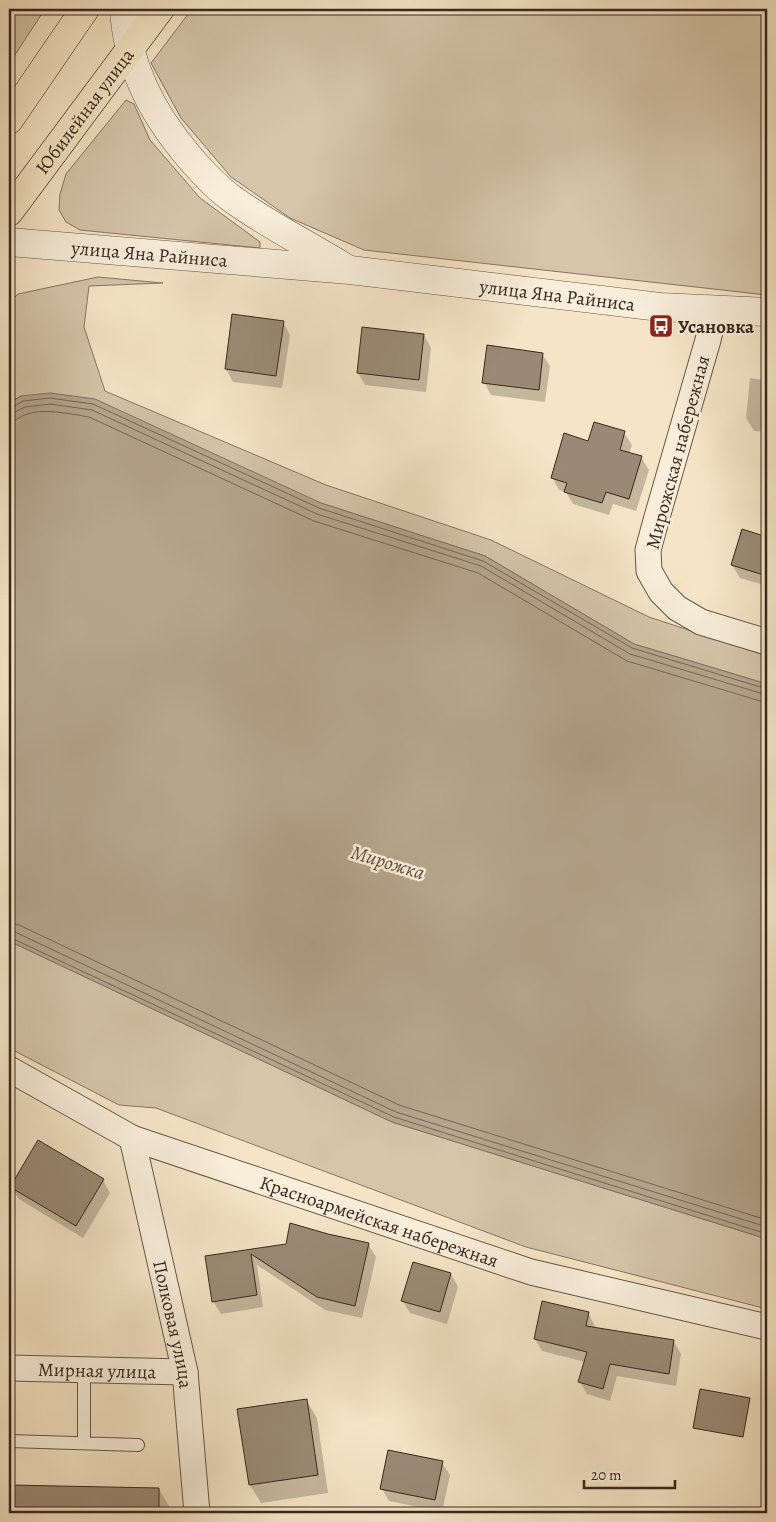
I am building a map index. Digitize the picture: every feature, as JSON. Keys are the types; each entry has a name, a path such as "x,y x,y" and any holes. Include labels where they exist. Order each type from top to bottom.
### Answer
{"main road":[{"path":"9,120 85,9"},
{"name":"Юбилейная улица","path":"9,212 160,9"}],"street":[{"name":"улица Яна Райниса","path":"124,9 125,28 130,51 142,86 158,115 179,145 201,170 230,197 350,270"},
{"name":"улица Яна Райниса","path":"9,242 350,270 660,307 767,312"},
{"name":"Мирожская набережная","path":"715,310 656,517 648,550 649,571 661,592 677,608 701,622 767,642"},
{"name":"Красноармейская набережная","path":"9,1069 132,1138 532,1272 767,1327"},
{"name":"Полковая улица","path":"132,1138 185,1372 197,1513"},
{"name":"Мирная улица","path":"9,1368 185,1372"}],"lane":[{"path":"84,1370 84,1443"},
{"path":"9,1441 138,1446"}],"shaded area":[{"path":"9,9 45,9 9,64"},
{"path":"192,9 767,9 767,295 364,250 290,218 231,177 181,118 151,63"},
{"path":"126,100 134,104 150,140 200,198 260,242 260,248 80,230 66,222 59,210 60,194 66,174"},
{"path":"98,277 163,283 89,286 84,327 105,391 326,485 491,540 649,617 767,656 767,684 634,644 485,556 321,503 21,396 9,403 9,303 18,294"},
{"path":"9,941 392,1122 767,1239 767,1309 526,1247 156,1108 119,1105 9,1048"}],"water":[{"name":"Мирожка","path":"50,393 95,399 321,503 485,556 634,644 767,684 767,1239 392,1122 9,941 9,403 21,396"}],"building":[{"path":"232,314 284,321 276,376 225,369"},
{"path":"362,327 424,334 419,380 357,373"},
{"path":"487,345 543,353 539,390 482,383"},
{"path":"594,422 625,431 620,450 642,456 629,499 606,492 602,503 564,492 567,483 551,478 564,433 588,441"},
{"path":"742,529 767,537 767,576 731,565"},
{"path":"38,1140 104,1179 76,1226 10,1187"},
{"path":"290,1223 369,1243 355,1306 317,1297 251,1254 257,1295 212,1302 205,1256 286,1244"},
{"path":"413,1262 451,1273 440,1312 401,1301"},
{"path":"542,1301 589,1312 586,1326 674,1340 669,1374 610,1364 603,1389 578,1382 587,1352 534,1339"},
{"path":"700,1389 750,1398 743,1437 693,1428"},
{"path":"307,1399 318,1475 249,1485 237,1409"},
{"path":"388,1450 443,1461 435,1500 380,1489"},
{"path":"9,1485 159,1488 159,1513 9,1513"}],"place":[{"name":"Усановка","path":"661,326"}]}
